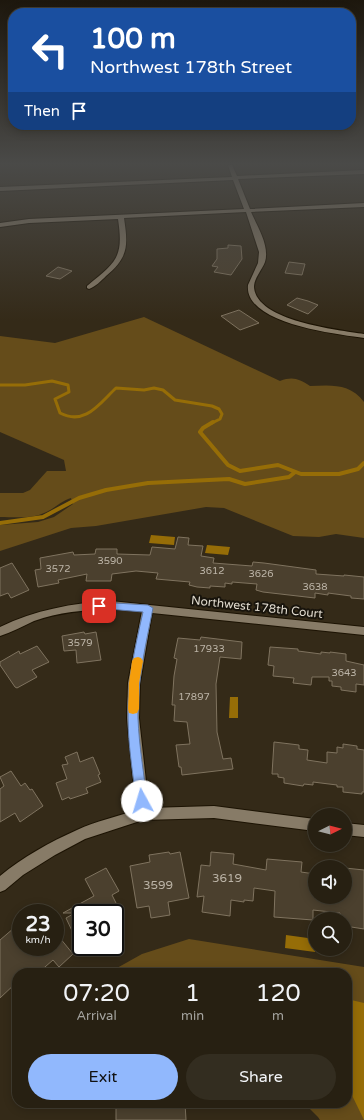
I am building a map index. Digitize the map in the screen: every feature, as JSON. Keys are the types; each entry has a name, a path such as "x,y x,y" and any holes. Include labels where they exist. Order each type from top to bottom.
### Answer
{"street":[{"path":"0,225 29,221 98,217"},
{"path":"88,286 116,262 123,252 124,240 121,217"},
{"path":"250,217 262,247 263,256 261,264 252,280 251,286 252,294 257,301 276,316 292,322 364,336"},
{"name":"Northwest 178th Court","path":"0,632 40,616 71,608 99,606 148,608 364,631"},
{"path":"143,814 133,718 134,683 148,608"},
{"path":"0,885 18,870 50,850 82,834 143,814 214,812 308,824"},
{"path":"352,830 364,831"}],"shaded area":[{"path":"144,317 280,381 292,379 299,380 310,386 340,386 353,391 359,396 364,402 364,538 336,534 319,537 293,536 224,508 206,507 96,526 71,528 0,551 0,525 38,522 54,517 73,504 71,498 39,515 0,517 0,493 23,493 30,490 47,471 66,471 64,460 0,432 0,336 55,343"},
{"path":"151,535 175,537 174,545 149,543"},
{"path":"207,545 230,547 228,555 205,553"},
{"path":"230,697 238,697 238,718 229,718"},
{"path":"286,935 308,938 308,951 285,948"},
{"path":"189,939 364,967 364,1120 320,1120 309,1108 352,1108 352,968 117,968 142,954"},
{"path":"352,1000 364,1003 364,1120 352,1095"}],"building":[{"path":"228,245 241,246 242,259 231,275 214,272 218,267 212,266 217,259 217,249 228,248"},
{"path":"289,262 305,264 302,275 285,273"},
{"path":"58,267 72,271 60,279 46,276"},
{"path":"297,298 318,305 308,314 287,305"},
{"path":"239,310 259,323 240,330 221,316"},
{"path":"178,537 189,538 188,545 203,546 201,556 214,558 213,563 252,566 253,562 264,563 316,570 316,574 364,577 364,599 328,593 328,595 315,593 315,598 263,592 256,590 257,584 232,582 232,584 225,583 225,587 197,587 189,585 190,582 156,579 158,573 136,571 112,574 111,581 86,581 87,574 58,580 59,583 38,587 35,570 41,569 40,558 73,552 74,555 95,554 96,549 117,549 117,554 150,555 152,547 175,549"},
{"path":"12,563 29,590 11,598 8,593 0,596 0,568"},
{"path":"84,632 85,634 96,632 101,660 77,663 76,650 64,651 62,636"},
{"path":"201,637 242,642 241,659 220,657 216,684 217,732 223,759 231,758 233,769 182,775 181,767 179,767 176,745 190,744 187,722 174,721 175,705 172,705 177,659 174,658 178,638 200,640"},
{"path":"37,646 49,662 32,670 37,677 17,688 15,687 0,665 0,662 19,651 20,654"},
{"path":"270,647 298,649 298,651 321,654 321,652 330,652 346,654 346,661 364,665 364,685 356,684 356,692 341,690 341,687 332,686 332,681 329,681 329,677 312,677 311,685 293,683 294,678 273,676 274,666 268,665"},
{"path":"274,742 299,745 299,749 308,750 307,760 327,763 327,752 337,753 337,747 343,748 343,744 357,746 357,749 364,750 364,792 362,792 362,794 343,792 343,787 337,787 337,785 313,782 313,785 304,784 303,786 284,783 284,778 278,777 278,774 272,774"},
{"path":"77,752 80,762 93,757 100,774 98,775 101,782 86,788 88,793 62,800 56,783 67,779 62,765 68,764 65,757"},
{"path":"11,771 21,786 25,783 30,790 32,789 43,806 20,822 15,813 0,822 0,789 4,786 0,777"},
{"path":"169,852 170,854 180,852 189,898 168,902 170,915 151,918 149,906 137,908 130,866 150,862 149,855"},
{"path":"211,852 234,854 233,864 266,870 267,859 302,862 301,872 308,873 308,904 352,904 352,869 364,870 364,929 352,927 352,912 313,910 313,912 308,912 308,920 274,917 275,891 254,888 253,901 244,900 244,902 231,900 230,916 202,912 204,896 197,897 201,865 210,866"},
{"path":"106,868 119,891 112,895 116,904 79,904 94,896 85,879"},
{"path":"72,908 72,913 64,912"},
{"path":"72,915 72,931 66,918"},
{"path":"12,930 12,956 64,956 64,943 72,953 72,955 59,967 53,960 44,968 12,968 12,987 0,998 0,940"},
{"path":"116,1108 185,1108 186,1120 116,1120"}],"waterway":[{"path":"0,385 25,385 52,381 68,385 69,392 55,399 60,413 77,417 91,411 116,388 144,390 154,388 163,390 175,400 212,406 219,409 222,414 220,419 212,423"},
{"path":"213,422 203,428 200,432 228,465 240,471 278,465 301,474 339,474 358,469 364,463"},
{"path":"0,523 43,517 79,498 106,490 148,483 229,479 245,484 289,477 294,473"}],"slow traffic":[{"path":"133,709 134,683 138,661"}],"route":[{"path":"99,606 148,608 134,683 133,718 142,801"}]}
